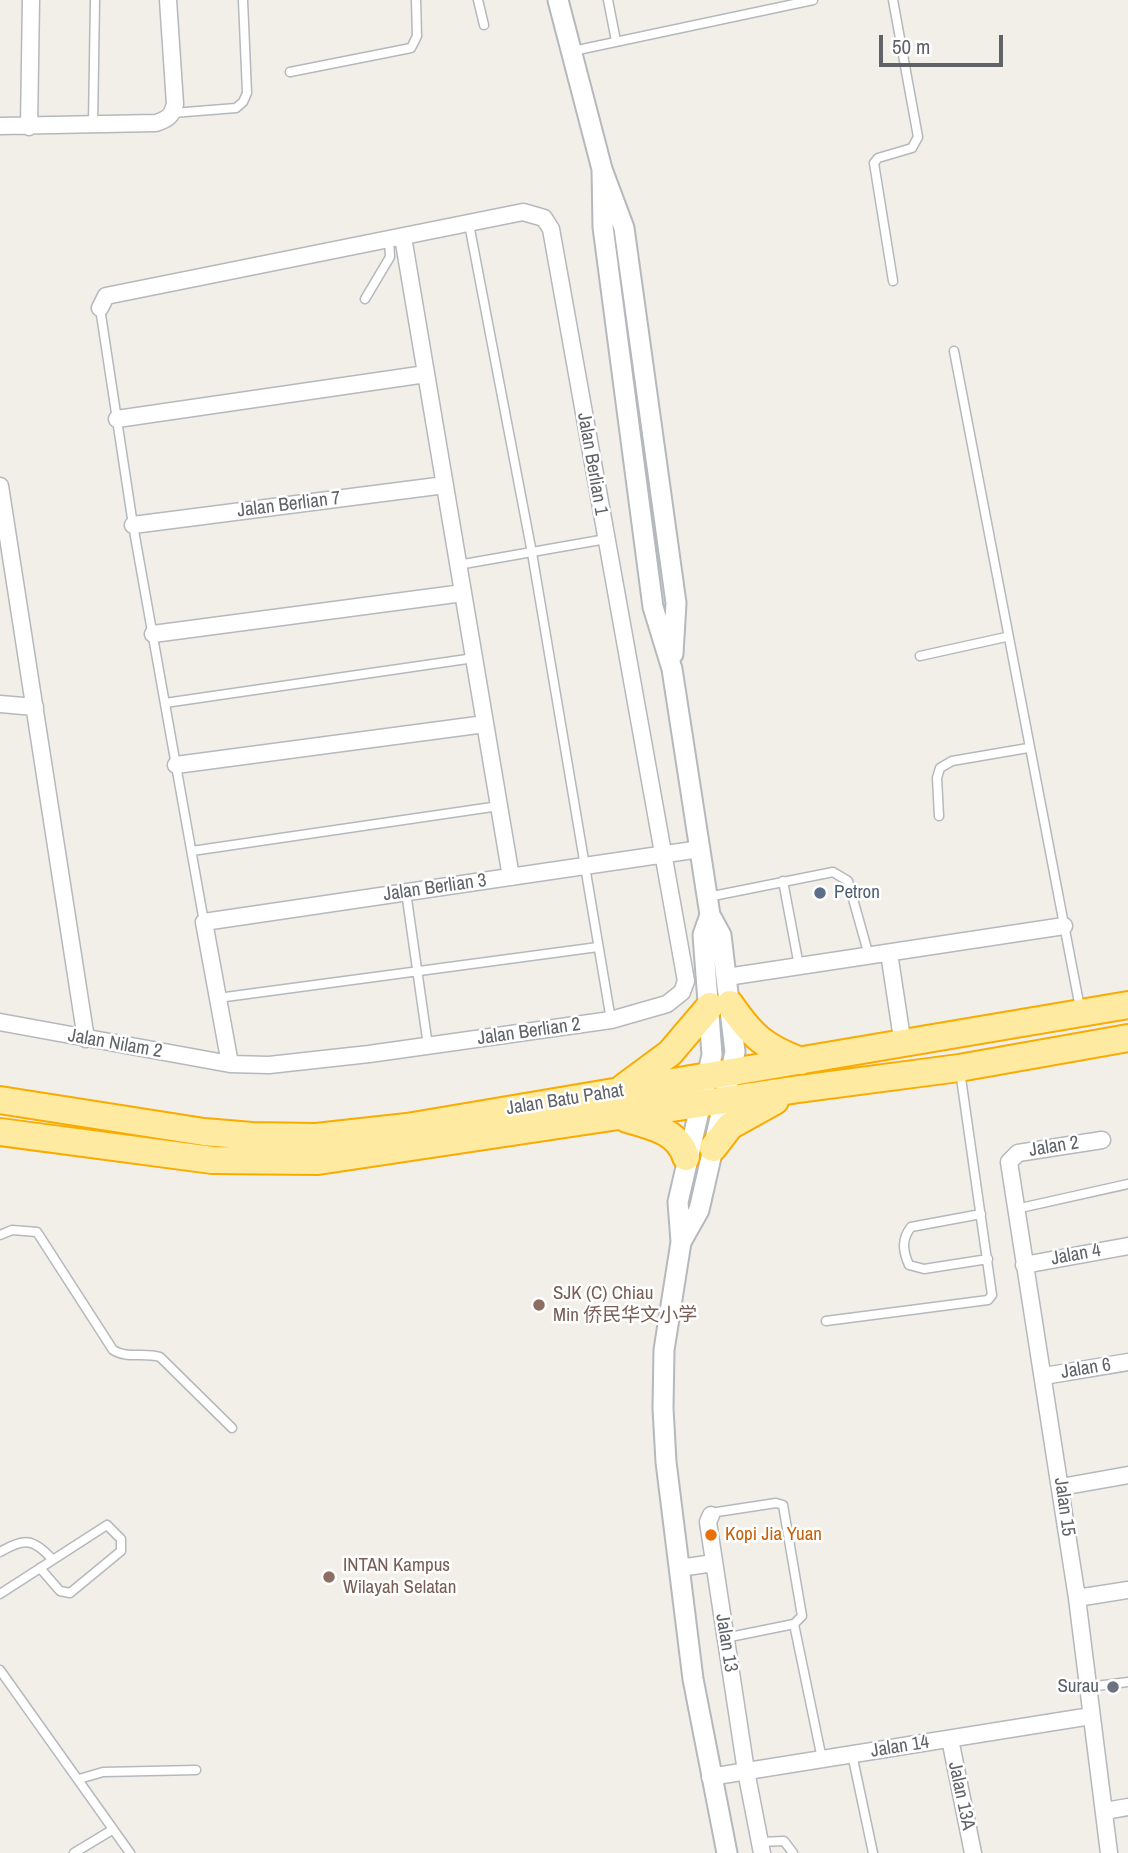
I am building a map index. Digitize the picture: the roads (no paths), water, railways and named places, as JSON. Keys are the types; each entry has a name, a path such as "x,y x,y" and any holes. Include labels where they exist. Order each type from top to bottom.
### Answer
{"highway":[{"path":"686,1157 682,1143 619,1104 720,1005 762,1043 800,1061"},
{"name":"Jalan Batu Pahat","path":"0,1132 189,1157 318,1161 619,1104 719,1075 1128,1005"},
{"name":"Jalan Batu Pahat","path":"0,1100 204,1132 316,1137 619,1104 712,1104 799,1089 959,1068 1128,1038"},
{"path":"713,1148 730,1126 799,1089"}],"street":[{"path":"29,127 31,0"},
{"path":"0,126 156,123 173,113 168,0"},
{"path":"558,0 603,169 603,227 653,607 672,669 709,906 722,935 727,977 720,1005"},
{"name":"Jalan Berlian 1","path":"100,308 106,296 523,212 544,218 551,229 665,854"},
{"path":"396,239 426,374 511,877"},
{"path":"117,419 426,374"},
{"name":"Jalan Berlian 7","path":"134,525 445,485"},
{"path":"0,486 86,1039"},
{"path":"153,635 463,593"},
{"path":"0,704 35,707"},
{"path":"176,765 485,724"},
{"name":"Jalan Berlian 3","path":"204,922 700,849"},
{"name":"Jalan Berlian 2","path":"230,1064 269,1065 428,1046 611,1020 667,1004 682,992 686,981 665,854"},
{"path":"709,906 703,934 720,1005 735,1052 719,1075 712,1104 686,1157 678,1202 681,1242 664,1350 663,1408 692,1679 727,1853"},
{"path":"204,922 230,1064"},
{"path":"727,977 1063,926"},
{"path":"889,953 902,1045"},
{"name":"Jalan Nilam 2","path":"0,1022 230,1064"},
{"path":"681,1242 699,1210 713,1148 712,1104"},
{"name":"Jalan 2","path":"1009,1162 1018,1153 1102,1140"},
{"name":"Jalan 15","path":"1009,1162 1061,1487 1109,1853"},
{"name":"Jalan 4","path":"1024,1265 1128,1246"},
{"name":"Jalan 6","path":"1044,1376 1128,1362"},
{"path":"1061,1487 1128,1475"},
{"name":"Jalan 13","path":"711,1516 708,1522 746,1772"},
{"path":"679,1568 714,1563"},
{"path":"1077,1598 1128,1590"},
{"name":"Jalan 14","path":"710,1777 1091,1716"},
{"name":"Jalan 13A","path":"950,1739 973,1853"},
{"path":"746,1772 761,1847"},
{"path":"1105,1811 1128,1807"}],"lane":[{"path":"93,125 95,0"},
{"path":"173,113 236,108 243,102 247,93 243,0"},
{"path":"290,72 411,48 417,36 416,0"},
{"path":"478,0 484,25"},
{"path":"608,0 616,41"},
{"path":"573,51 813,0"},
{"path":"892,281 874,163 878,158 912,148 918,137 893,0"},
{"path":"469,224 532,553 611,1020"},
{"path":"366,299 390,257 396,239"},
{"path":"100,308 134,525 204,922"},
{"path":"954,351 1006,636 1080,1013"},
{"path":"458,565 606,540"},
{"path":"920,656 1006,636"},
{"path":"165,703 474,658"},
{"path":"939,816 937,778 940,768 952,761 1028,748"},
{"path":"192,851 499,806"},
{"path":"709,906 783,881 833,873 842,875 848,881 869,956"},
{"path":"783,881 799,966"},
{"path":"406,892 428,1046"},
{"path":"218,998 598,947"},
{"path":"826,1321 988,1300 992,1295 993,1286 959,1068"},
{"path":"1016,1209 1128,1184"},
{"path":"981,1214 911,1227 904,1236 904,1252 909,1265 924,1269 988,1259"},
{"path":"0,1235 12,1230 37,1232 113,1350 127,1356 147,1353 160,1357 232,1428"},
{"path":"711,1516 718,1512 776,1503 783,1505 802,1616 794,1624 725,1637"},
{"path":"0,1594 52,1559 107,1525 121,1539 121,1551 70,1593 60,1591 40,1568"},
{"path":"0,1552 17,1542 30,1542 39,1545 52,1559"},
{"path":"794,1624 822,1759"},
{"path":"0,1670 130,1853"},
{"path":"1088,1687 1128,1682"},
{"path":"852,1755 873,1853"},
{"path":"79,1779 103,1772 196,1770"},
{"path":"74,1853 112,1830"},
{"path":"761,1847 784,1841 793,1853"}],"place":[{"name":"Petron","path":"820,893"},
{"name":"SJK (C) Chiau Min 侨民华文小学","path":"539,1305"},
{"name":"Kopi Jia Yuan","path":"711,1535"},
{"name":"INTAN Kampus Wilayah Selatan","path":"329,1577"},
{"name":"Surau","path":"1113,1687"}]}
